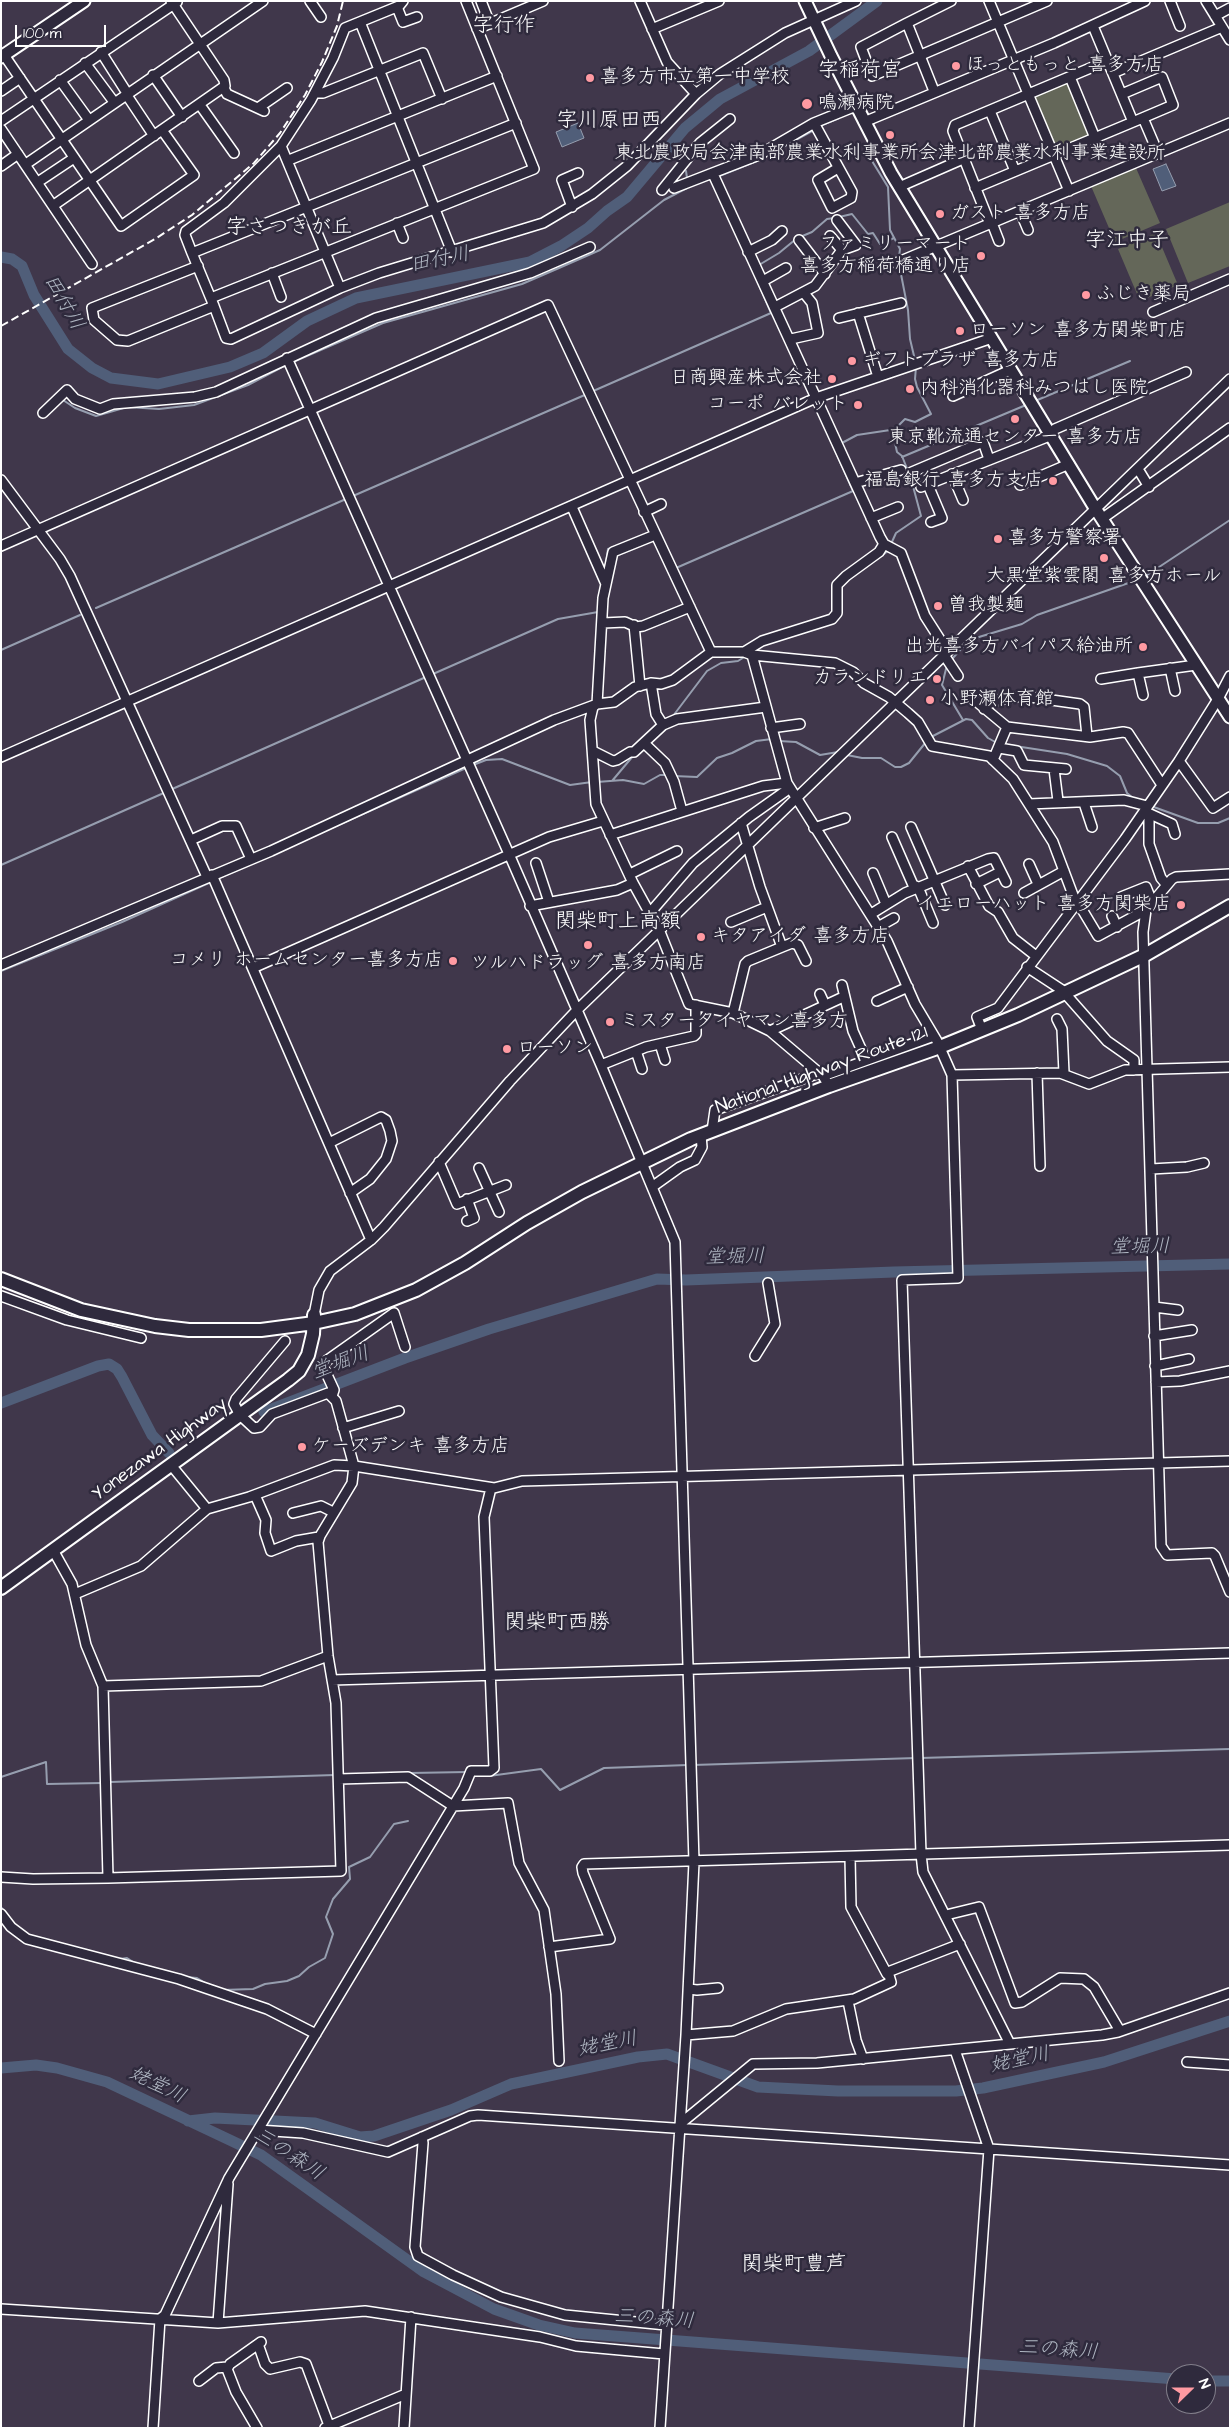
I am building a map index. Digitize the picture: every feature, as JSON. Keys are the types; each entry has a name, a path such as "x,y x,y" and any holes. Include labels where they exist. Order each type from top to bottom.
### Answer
{"highway":[{"name":"National Highway Route 121","path":"314,1319 390,1308 399,1298 465,1263 527,1223 574,1196 642,1162 824,1078 937,1042 982,1030 1066,994 1145,955 1230,906"},
{"path":"1,1272 76,1301 117,1312 157,1319 239,1324 314,1319"},
{"path":"1,1279 81,1310 155,1326 189,1330 239,1331 314,1319"},
{"name":"National Highway Route 121","path":"314,1319 433,1280"},
{"name":"Yonezawa Highway","path":"1,1588 299,1370 308,1355 314,1319"}],"main road":[{"path":"3,56 84,1"},
{"path":"805,1 864,122 935,248 1095,508 1230,718"}],"street":[{"path":"26,164 263,1"},
{"path":"310,1 321,17"},
{"path":"198,266 92,308 94,320 117,340 128,341 272,274 534,169 466,1"},
{"path":"477,29 543,1"},
{"path":"640,1 667,62 696,94"},
{"path":"652,29 719,1"},
{"path":"417,17 403,22 400,4 350,25 344,30 333,58 315,92 281,146 224,203 184,234 226,338 231,339 340,288 406,264 452,252 543,223 572,207 628,166 696,94 720,74 753,52 815,24 856,1"},
{"path":"950,1 862,47 862,53 872,76 1047,1"},
{"path":"989,1 1030,94 1069,191"},
{"path":"1170,1 1180,26"},
{"path":"1206,1 1230,40"},
{"path":"1,121 174,2 224,80 224,88 227,94 261,110 288,88"},
{"path":"484,2 490,24"},
{"path":"864,122 934,91 1014,60 1093,26 1140,2"},
{"path":"1215,16 1230,8"},
{"path":"360,22 452,252"},
{"path":"907,23 934,91"},
{"path":"1093,26 1133,122"},
{"path":"1113,73 1222,27"},
{"path":"3,56 34,98 120,226 194,175 127,93 101,52"},
{"path":"315,92 323,92 423,53 442,99"},
{"path":"999,241 952,130 955,125 1107,61"},
{"path":"85,63 114,102"},
{"path":"153,75 182,117"},
{"path":"289,160 497,76"},
{"path":"1070,77 1095,138"},
{"path":"975,188 1173,106 1162,77 1122,94"},
{"path":"1,91 20,78"},
{"path":"60,80 88,120"},
{"path":"54,205 224,88"},
{"path":"200,105 234,152"},
{"path":"674,188 713,174 772,148 814,123 856,106"},
{"path":"990,111 1015,172"},
{"path":"1143,118 1158,154"},
{"path":"662,190 700,143 730,119"},
{"path":"192,253 516,123"},
{"path":"814,123 838,168"},
{"path":"896,263 1230,123"},
{"path":"1,129 92,264"},
{"path":"281,146 289,160 340,288"},
{"path":"1,166 18,154"},
{"path":"38,182 74,158"},
{"path":"899,187 963,159"},
{"path":"572,207 562,180 578,173"},
{"path":"713,174 748,252 791,339 816,398 872,518 888,546 901,553 904,558 925,616 958,676"},
{"path":"1020,211 1028,230"},
{"path":"775,307 815,286 842,250 856,245 838,220"},
{"path":"397,223 403,238"},
{"path":"748,252 772,240 782,230"},
{"path":"830,236 842,250"},
{"path":"799,240 825,274"},
{"path":"43,413 67,390 75,399 100,409 113,404 195,397 231,386 287,358 392,312 530,273 590,248"},
{"path":"763,281 786,268"},
{"path":"272,274 281,297"},
{"path":"1153,312 1230,279"},
{"path":"791,339 818,333 812,304 804,293"},
{"path":"838,318 901,303"},
{"path":"1,546 548,305 711,652"},
{"path":"858,313 878,377"},
{"path":"1,758 630,482 816,398 992,338"},
{"path":"287,358 388,588 509,854 530,906 601,1065 675,1242 694,1862 689,1989 660,2428"},
{"path":"953,396 1010,370"},
{"path":"931,522 942,518 925,486 1047,437 1055,429 1121,398 1186,372"},
{"path":"314,1319 319,1290 330,1271 371,1240 510,1081 577,1010 660,932 1230,379"},
{"path":"1103,518 1230,428"},
{"path":"912,472 983,442 989,459"},
{"path":"1020,485 1069,464"},
{"path":"1138,469 1149,487"},
{"path":"855,483 901,470"},
{"path":"952,474 963,500"},
{"path":"1,480 60,559 81,598 191,840 253,968 371,1240"},
{"path":"644,512 662,504"},
{"path":"572,507 606,585"},
{"path":"872,518 898,507"},
{"path":"655,535 613,552 603,598 597,704 593,707 590,720 596,804 631,879 660,932 689,1004 733,1013 770,1031 824,1078"},
{"path":"748,653 762,641 832,619 838,608 837,585 846,576 888,546"},
{"path":"603,623 626,622 636,627 655,622 690,607"},
{"path":"634,625 640,686"},
{"path":"1,965 83,932 251,859 554,720 597,704 614,702 629,690 640,686 651,683 661,684 673,680 711,652 748,653 835,663 853,672 864,683 895,702 918,722 932,746 985,754 994,760 1013,779 1053,842 1077,902 1098,936 1117,927 1149,906"},
{"path":"748,653 766,707 788,786 871,914 952,1075 958,1278 902,1280 921,1854 923,1872 1010,2044"},
{"path":"1101,679 1196,665"},
{"path":"1170,668 1175,691"},
{"path":"1138,673 1143,696"},
{"path":"982,1030 977,1017 998,1008 1146,810 1218,700 1230,676"},
{"path":"651,683 656,714 663,725"},
{"path":"984,708 987,704 998,700 1023,696 1080,704 1084,707 1087,736"},
{"path":"971,697 1007,727 1087,736 1128,733 1162,785"},
{"path":"593,751 613,761 630,752 634,752 663,725 678,719 766,707"},
{"path":"771,728 800,724"},
{"path":"994,760 1007,727"},
{"path":"644,743 665,763 674,782 682,812"},
{"path":"999,748 1017,751 1024,765 1066,769"},
{"path":"1179,760 1213,808 1230,797"},
{"path":"1054,769 1058,801"},
{"path":"610,835 763,786 788,786"},
{"path":"650,914 693,862 788,786"},
{"path":"1029,804 1058,801 1084,803 1124,800 1172,824 1175,834"},
{"path":"1084,803 1092,827"},
{"path":"1146,810 1149,844 1161,878 1166,884"},
{"path":"814,828 845,818"},
{"path":"253,968 509,854 561,833 603,821"},
{"path":"741,823 767,907 782,947"},
{"path":"191,840 222,826 236,826 251,859"},
{"path":"911,827 944,905"},
{"path":"892,837 913,886 918,887 933,924"},
{"path":"530,906 617,890 631,879 677,852"},
{"path":"871,914 932,880 994,858 1006,882"},
{"path":"536,863 549,902"},
{"path":"1029,864 1038,884"},
{"path":"968,866 989,906 998,912 1013,938 1036,956"},
{"path":"1024,893 1064,871"},
{"path":"976,884 1000,872"},
{"path":"873,873 886,904"},
{"path":"1230,874 1176,877 1166,884 1149,906 1143,918 1161,1546 1163,1552 1170,1555 1212,1554 1215,1556 1230,1592"},
{"path":"1121,897 1146,887 1149,906"},
{"path":"731,922 767,907"},
{"path":"1112,916 1117,927"},
{"path":"878,927 894,918"},
{"path":"733,1013 745,964 748,961 792,943 798,945 806,961"},
{"path":"1027,967 1066,994 1107,1041 1134,1060 1134,1070"},
{"path":"842,985 853,1031 866,1060"},
{"path":"877,1001 908,987"},
{"path":"820,994 825,1005"},
{"path":"770,1031 841,998"},
{"path":"601,1065 636,1051 696,1034 696,1005"},
{"path":"1057,1019 1062,1029 1064,1073"},
{"path":"652,1187 675,1170 695,1160 702,1147 715,1110 824,1078 866,1060 937,1042"},
{"path":"660,1044 666,1060"},
{"path":"636,1051 642,1068"},
{"path":"952,1075 1064,1073 1089,1084 1120,1071 1230,1067"},
{"path":"1037,1073 1040,1166"},
{"path":"329,1143 381,1117 386,1120 392,1136 390,1152 370,1180 350,1193"},
{"path":"439,1162 457,1204 506,1185"},
{"path":"1151,1169 1186,1168 1204,1163"},
{"path":"479,1168 499,1212"},
{"path":"467,1200 474,1218 467,1221"},
{"path":"755,1356 775,1324 768,1283"},
{"path":"1,1296 67,1320 141,1338"},
{"path":"1154,1306 1178,1310"},
{"path":"1,1877 33,1879 108,1878 340,1872 336,1703 328,1656 319,1564 319,1537 352,1483 354,1466 336,1401 322,1364 390,1308 405,1347"},
{"path":"1154,1336 1192,1330"},
{"path":"285,1341 234,1400 240,1415 254,1428 260,1427 272,1414 332,1390"},
{"path":"1155,1366 1189,1359"},
{"path":"1156,1382 1180,1381 1230,1371"},
{"path":"344,1428 399,1411"},
{"path":"76,1594 141,1566 207,1509 255,1495 331,1466 354,1466 491,1488 522,1481 1230,1461"},
{"path":"171,1465 207,1509"},
{"path":"153,2428 160,2319 165,2315 228,2182 467,1784 472,1771 490,1772 494,1768 484,1516 491,1488"},
{"path":"255,1495 266,1520 265,1534 271,1551 296,1541 319,1537"},
{"path":"293,1513 322,1506 334,1512"},
{"path":"53,1550 72,1584 86,1645 103,1686 108,1878"},
{"path":"332,1680 1230,1653"},
{"path":"103,1686 261,1681 328,1656"},
{"path":"339,1779 408,1777 453,1806 508,1803 519,1863 544,1910 556,1994 560,2061"},
{"path":"549,1947 610,1939 583,1873 582,1867 584,1864 1230,1845"},
{"path":"686,2035 733,2031 786,2008 848,2001 891,1982 851,1907 850,1856"},
{"path":"946,1915 979,1907 1014,2002 1022,2002 1060,1978 1084,1979 1094,1987 1120,2031"},
{"path":"1,1914 11,1927 27,1939 179,1979 267,2009 316,2034"},
{"path":"887,1974 960,1944"},
{"path":"689,1989 718,1988"},
{"path":"680,2126 745,2069 759,2063 817,2063 1102,2036 1230,1993"},
{"path":"848,2001 856,2040 863,2059"},
{"path":"955,2050 989,2149 969,2428"},
{"path":"1187,2062 1230,2065"},
{"path":"257,2132 303,2133 388,2152 474,2115 680,2126 1230,2165"},
{"path":"422,2137 415,2247 418,2256 452,2275 501,2297 565,2315 666,2328"},
{"path":"218,2323 228,2182"},
{"path":"1,2309 218,2323 365,2311 540,2337 576,2346 664,2351"},
{"path":"404,2428 411,2317"},
{"path":"199,2380 216,2368 227,2367 261,2342 265,2364 270,2369 300,2362 306,2364 328,2427 406,2394"},
{"path":"227,2367 227,2375 257,2428"}],"green space":[{"path":"1068,82 1092,137 1058,151 1035,96"},
{"path":"1136,168 1160,223 1115,242 1091,186"},
{"path":"1230,202 1230,266 1188,283 1166,229"},
{"path":"1156,233 1178,285 1140,301 1118,249"}],"water":[{"path":"578,123 584,138 562,147 556,132"},
{"path":"1166,164 1176,186 1162,191 1153,169"}],"waterway":[{"name":"田付川","path":"1,257 12,259 22,266 34,295 68,349 92,368 111,378 158,384 230,367 263,353 307,321 356,298 530,262 561,246 588,228 627,197 685,128 720,99 809,51 877,1"},
{"path":"820,126 839,118"},
{"path":"772,153 814,130"},
{"path":"717,177 757,161"},
{"path":"872,161 888,187 890,230 900,249 899,257"},
{"path":"686,171 687,178"},
{"path":"293,362 383,323 522,284 600,250 664,200 687,188 687,186"},
{"path":"839,217 852,214 868,234 873,233 880,244 894,238"},
{"path":"800,237 812,232 827,219 834,218"},
{"path":"759,265 779,253 796,239"},
{"path":"899,264 915,360"},
{"path":"591,392 771,313 757,280"},
{"path":"1035,401 1130,361"},
{"path":"63,400 75,408 96,416 127,407 159,409 194,405 248,385 286,365"},
{"path":"908,471 902,456 897,452 895,443 898,426 905,419 915,422 931,414 917,387 915,379 916,367"},
{"path":"353,496 587,394"},
{"path":"902,457 1026,405"},
{"path":"676,568 853,491 816,407"},
{"path":"840,444 857,435 897,429"},
{"path":"891,544 896,533 921,516 910,475"},
{"path":"96,608 346,499"},
{"path":"1144,577 1230,520"},
{"path":"605,570 608,549 619,545"},
{"path":"880,557 888,551"},
{"path":"952,659 969,640 1022,624 1037,615 1137,580"},
{"path":"433,674 558,619 598,612"},
{"path":"1,650 80,615"},
{"path":"834,622 840,615"},
{"path":"799,634 827,625"},
{"path":"673,716 707,671 721,663 738,661 746,656"},
{"path":"947,665 942,685 963,720"},
{"path":"170,790 426,677"},
{"path":"931,737 966,719 972,720 988,738 997,743"},
{"path":"674,776 697,777 717,758 756,741 772,739"},
{"path":"779,741 796,742 820,755 838,752"},
{"path":"847,755 862,758 881,758 895,767 901,767 909,763 926,742"},
{"path":"1002,744 1067,754 1107,766 1120,776 1127,793 1133,798"},
{"path":"612,781 633,756"},
{"path":"473,765 486,760 502,759 570,785 592,782"},
{"path":"217,879 466,768"},
{"path":"597,782 623,780 644,784 660,775 667,775"},
{"path":"1,865 166,792"},
{"path":"1151,806 1198,823 1218,823 1230,818"},
{"path":"1,971 122,922 211,882"},
{"name":"堂堀川","path":"264,1412 405,1358 489,1329 657,1279 686,1280 894,1272 1230,1264"},
{"name":"堂堀川","path":"1,1403 98,1366 109,1364 117,1369 122,1377 152,1435 169,1453"},
{"path":"920,1758 1230,1749"},
{"path":"693,1765 916,1758"},
{"path":"1,1777 46,1762 47,1784 102,1783"},
{"path":"482,1775 489,1776 541,1769 560,1790 604,1768 688,1765"},
{"path":"410,1773 467,1772"},
{"path":"110,1782 335,1775"},
{"path":"222,1990 253,1989 265,1984 287,1981 299,1976 309,1967 325,1958 333,1934 326,1917 333,1899 350,1879 349,1867 370,1857 394,1824 408,1821"},
{"path":"1,1907 7,1915"},
{"path":"120,1959 127,1958 136,1964"},
{"path":"186,1977 197,1978 207,1984"},
{"name":"姥堂川","path":"188,2121 215,2118 315,2123 360,2137 374,2136 451,2110 511,2084 638,2057 667,2054 758,2087 838,2091 956,2091 983,2088 1104,2062 1230,2021"},
{"name":"三の森川","path":"1,2068 36,2065 57,2068 107,2082 234,2142 261,2155 424,2272 494,2309 539,2325 575,2333 1166,2378"},
{"name":"三の森川","path":"1216,2381 1230,2381"}],"railway":[{"path":"1,326 155,239 192,215 254,163 280,133 305,95 322,62 337,26 343,1"}],"place":[{"name":"ほっともっと 喜多方店","path":"956,66"},
{"name":"喜多方市立第一中学校","path":"590,78"},
{"name":"鳴瀬病院","path":"807,104"},
{"name":"東北農政局会津南部農業水利事業所会津北部農業水利事業建設所","path":"890,135"},
{"name":"ガスト 喜多方店","path":"940,214"},
{"name":"ファミリーマート 喜多方稲荷橋通り店","path":"981,256"},
{"name":"ふじき薬局","path":"1086,295"},
{"name":"ローソン 喜多方関柴町店","path":"960,331"},
{"name":"ギフトプラザ 喜多方店","path":"852,361"},
{"name":"日商興産株式会社","path":"832,379"},
{"name":"内科消化器科みつはし医院","path":"910,389"},
{"name":"コーポ バレット","path":"858,405"},
{"name":"東京靴流通センター 喜多方店","path":"1015,419"},
{"name":"福島銀行 喜多方支店","path":"1053,481"},
{"name":"喜多方警察署","path":"998,539"},
{"name":"大黒堂紫雲閣 喜多方ホール","path":"1104,558"},
{"name":"曽我製麺","path":"938,606"},
{"name":"出光喜多方バイパス給油所","path":"1143,647"},
{"name":"カランドリエ","path":"937,679"},
{"name":"小野瀬体育館","path":"930,700"},
{"name":"イエローハット 喜多方関柴店","path":"1181,905"},
{"name":"キタアイダ 喜多方店","path":"701,937"},
{"name":"ツルハドラッグ 喜多方南店","path":"588,945"},
{"name":"コメリ ホームセンター喜多方店","path":"453,961"},
{"name":"ミスタータイヤマン喜多方","path":"610,1022"},
{"name":"ローソン","path":"507,1049"},
{"name":"ケーズデンキ 喜多方店","path":"302,1447"}],"district":[{"name":"字行作","path":"504,27"},
{"name":"字稲荷宮","path":"860,72"},
{"name":"字川原田西","path":"609,122"},
{"name":"字さつきが丘","path":"289,229"},
{"name":"字江中子","path":"1127,242"},
{"name":"関柴町上高額","path":"618,923"},
{"name":"関柴町西勝","path":"557,1624"},
{"name":"関柴町豊芦","path":"794,2266"}]}
